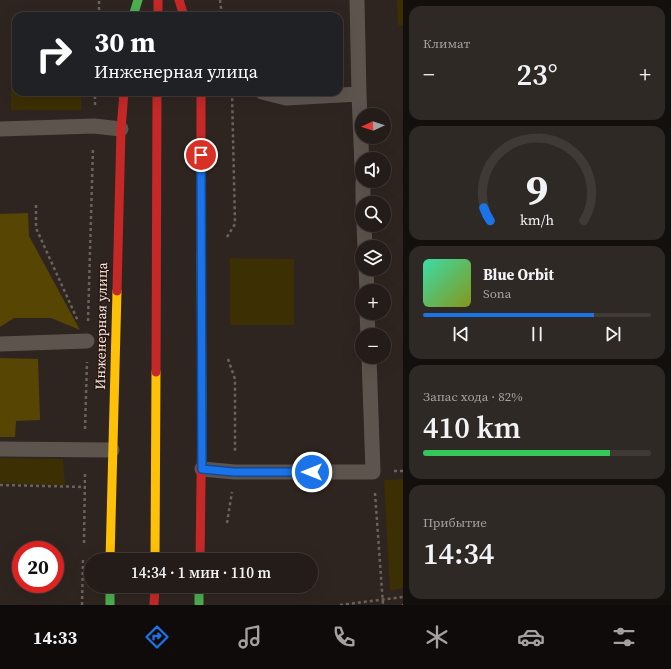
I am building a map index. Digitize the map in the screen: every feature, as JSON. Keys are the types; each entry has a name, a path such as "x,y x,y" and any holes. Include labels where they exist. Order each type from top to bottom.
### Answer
{"street":[{"path":"134,12 138,0"},
{"path":"158,0 158,12"},
{"path":"179,0 183,12"},
{"name":"Инженерная улица","path":"110,553 121,129 124,96"},
{"path":"155,553 157,96"},
{"path":"200,553 202,469 201,96"},
{"path":"110,593 110,605"},
{"path":"154,605 155,593"},
{"path":"199,593 199,605"}],"lane":[{"path":"357,0 361,152"},
{"path":"343,95 359,94"},
{"path":"278,96 286,98 322,96"},
{"path":"0,128 94,126 121,129"},
{"path":"0,344 88,341"},
{"path":"202,469 234,472 373,472 369,364"},
{"path":"0,448 112,450"}],"path":[{"path":"98,12 99,0"},
{"path":"220,0 222,12"},
{"path":"224,241 235,224 232,96"},
{"path":"36,204 36,228 88,341"},
{"path":"226,531 234,472 234,380 228,358"},
{"path":"373,472 383,605"},
{"path":"0,485 85,487"},
{"path":"340,605 403,597"}],"shaded area":[{"path":"397,0 403,0 403,25 398,25"},
{"path":"12,19 12,96 81,96 81,110 11,110"},
{"path":"28,213 29,236 80,330 51,318 14,318 0,327 0,214"},
{"path":"230,258 294,259 294,325 230,325"},
{"path":"0,358 38,359 40,420 16,421 15,437 0,437"},
{"path":"0,458 63,459 65,486 0,483"},
{"path":"403,479 403,588 390,591 384,480"}],"traffic: fast":[{"path":"134,12 138,0"},
{"path":"201,254 202,408"},
{"path":"110,593 110,605"},
{"path":"199,593 199,605"}],"traffic: slow":[{"path":"110,553 117,291"},
{"path":"155,553 156,372"}],"traffic: jam":[{"path":"158,0 158,12"},
{"path":"179,0 183,12"},
{"path":"117,291 121,129 124,96"},
{"path":"156,372 157,96"},
{"path":"201,96 201,254"},
{"path":"200,553 202,408"},
{"path":"154,605 155,593"}],"route":[{"path":"201,155 202,469 234,472 312,472"}]}
